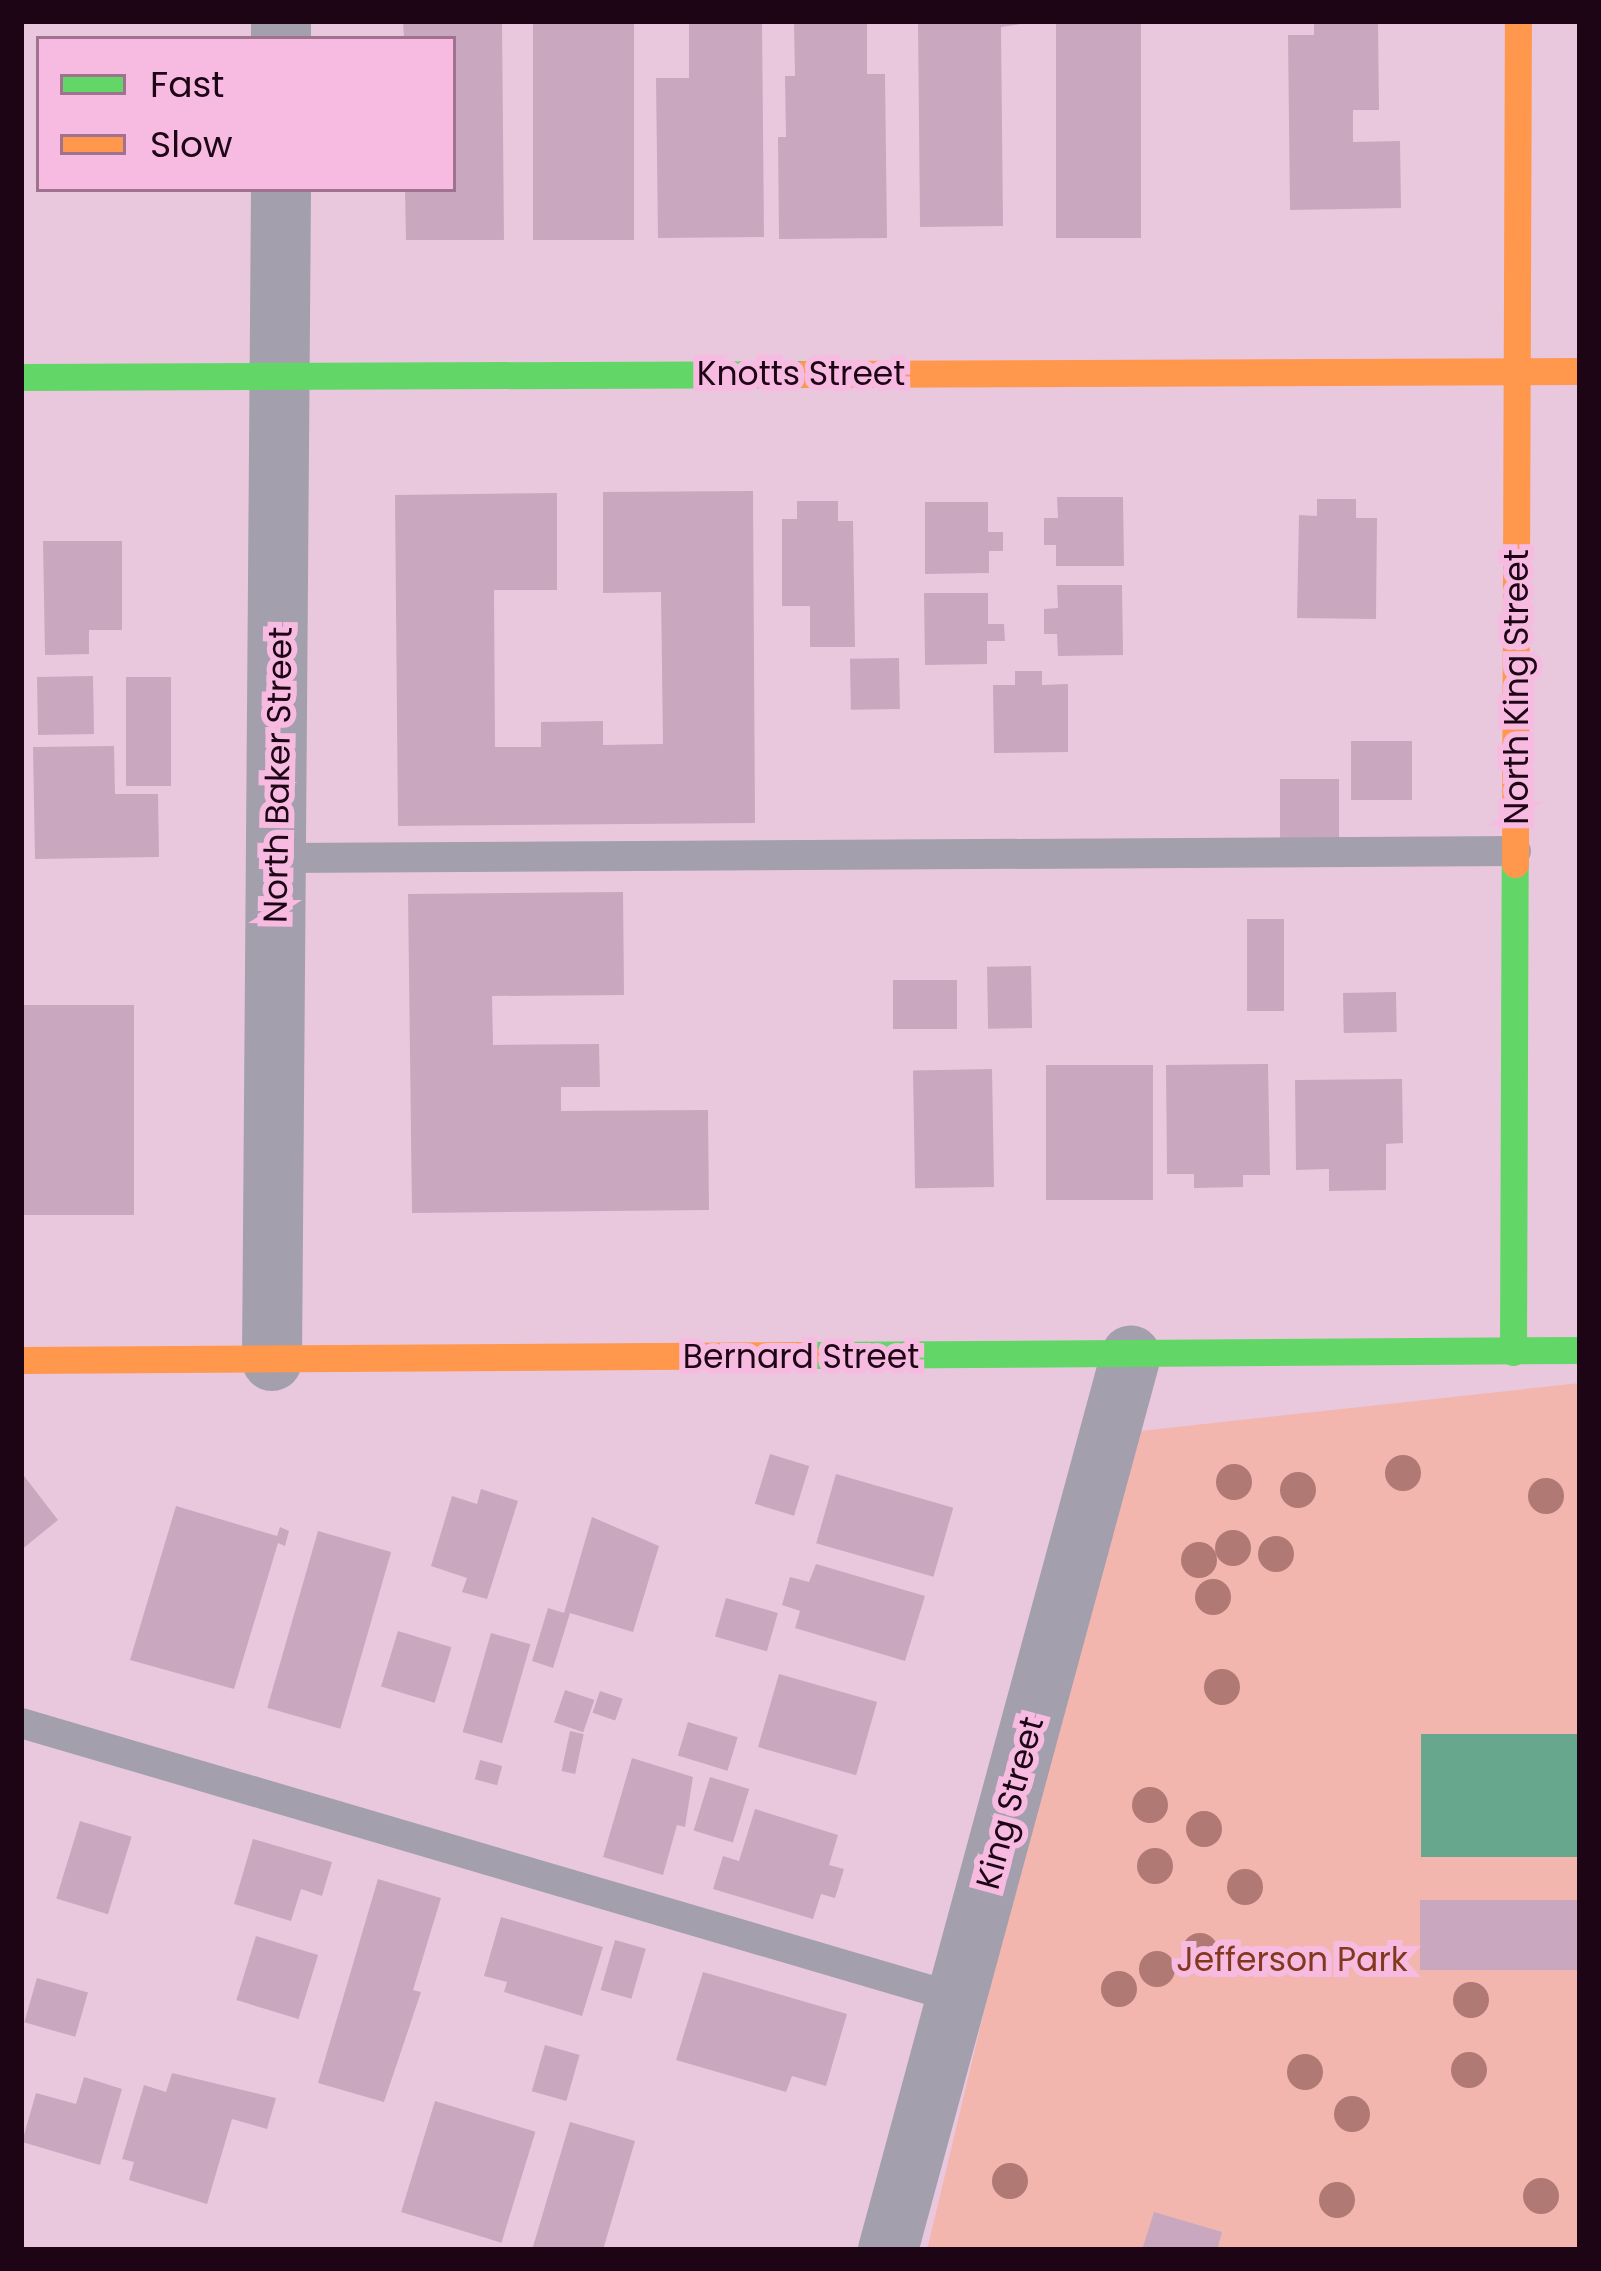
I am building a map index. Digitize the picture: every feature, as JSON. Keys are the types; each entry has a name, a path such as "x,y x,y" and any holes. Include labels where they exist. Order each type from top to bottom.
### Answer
{"street":[{"name":"North King Street","path":"1513,1352 1518,21"},
{"name":"North Baker Street","path":"272,1361 281,192"},
{"name":"Knotts Street","path":"21,377 1580,371"},
{"name":"Bernard Street","path":"21,1360 1580,1351"},
{"name":"King Street","path":"888,2250 1131,1355"}],"lane":[{"path":"278,858 1516,851"},
{"path":"21,1723 957,1998"}],"green space":[{"name":"Jefferson Park","path":"1580,1383 1580,2250 927,2250 1122,1433"}],"shaded area":[{"path":"1421,1734 1580,1734 1580,1857 1421,1857"}],"building":[{"path":"403,21 502,21 504,240 406,240 405,192 456,192 456,36 404,36"},
{"path":"533,21 634,21 634,240 533,240"},
{"path":"689,21 762,21 764,237 658,238 656,78 689,78"},
{"path":"794,21 867,21 867,74 885,74 887,238 779,239 778,137 786,137 785,76 795,76"},
{"path":"918,21 1041,21 1001,27 1003,226 920,227"},
{"path":"1056,21 1141,21 1141,238 1056,238"},
{"path":"1314,21 1378,21 1379,110 1353,110 1353,142 1400,141 1401,208 1290,210 1288,35 1314,35"},
{"path":"753,491 755,823 398,826 395,495 557,493 557,590 494,590 495,747 541,747 541,722 603,721 603,745 663,744 661,592 603,593 603,492"},
{"path":"1057,497 1123,497 1124,566 1056,566 1056,545 1044,545 1044,518 1058,518"},
{"path":"1317,499 1356,499 1356,518 1377,518 1376,619 1297,618 1299,515 1317,516"},
{"path":"797,501 838,501 838,521 853,521 855,647 810,647 810,606 782,606 782,519 797,519"},
{"path":"925,502 988,502 988,532 1003,532 1003,551 989,551 989,573 925,574"},
{"path":"43,541 122,541 122,630 89,630 89,654 45,655"},
{"path":"1057,585 1122,585 1123,655 1058,656 1057,634 1044,634 1044,609 1058,608"},
{"path":"924,593 988,593 988,624 1004,624 1005,641 987,641 987,664 925,665"},
{"path":"899,658 900,709 851,710 850,659"},
{"path":"1015,671 1042,671 1042,685 1068,684 1068,752 994,753 993,685 1015,685"},
{"path":"93,676 94,734 38,735 37,677"},
{"path":"126,677 171,677 171,786 126,786"},
{"path":"1351,741 1412,741 1412,800 1351,800"},
{"path":"114,746 115,794 158,794 159,857 35,859 33,747"},
{"path":"1280,779 1339,779 1339,844 1280,844"},
{"path":"623,892 624,995 492,996 493,1045 599,1044 600,1087 561,1087 561,1111 708,1110 709,1210 412,1213 408,894"},
{"path":"1247,919 1284,919 1284,1011 1247,1011"},
{"path":"1031,966 1032,1028 988,1029 987,967"},
{"path":"893,980 957,980 957,1029 893,1029"},
{"path":"1396,992 1397,1032 1344,1033 1343,993"},
{"path":"21,1005 134,1005 134,1215 21,1215"},
{"path":"1268,1064 1270,1175 1243,1175 1243,1187 1194,1188 1194,1174 1167,1174 1166,1065"},
{"path":"1046,1065 1153,1065 1153,1200 1046,1200"},
{"path":"992,1069 994,1187 915,1188 913,1070"},
{"path":"1402,1079 1403,1143 1386,1144 1386,1190 1329,1191 1329,1169 1296,1170 1295,1080"},
{"path":"770,1454 809,1466 794,1516 755,1504"},
{"path":"21,1472 58,1520 21,1550"},
{"path":"836,1474 953,1508 933,1577 816,1543"},
{"path":"481,1489 518,1501 487,1599 462,1592 467,1578 431,1566 452,1496 477,1504"},
{"path":"176,1506 277,1536 280,1527 289,1531 285,1546 278,1543 234,1689 130,1660"},
{"path":"592,1517 659,1546 633,1632 570,1613 553,1668 532,1661 548,1608 564,1613"},
{"path":"318,1531 391,1552 340,1729 267,1708"},
{"path":"816,1564 925,1596 905,1661 795,1628 800,1611 782,1605 790,1577 809,1582"},
{"path":"726,1598 778,1613 767,1651 715,1636"},
{"path":"398,1631 452,1647 435,1703 381,1686"},
{"path":"491,1633 530,1644 502,1743 463,1732"},
{"path":"779,1674 877,1702 856,1775 758,1747"},
{"path":"565,1690 594,1700 583,1732 554,1722"},
{"path":"600,1691 623,1699 615,1721 593,1713"},
{"path":"688,1722 738,1737 727,1771 678,1755"},
{"path":"570,1731 584,1734 575,1774 561,1771"},
{"path":"632,1758 693,1777 685,1827 677,1825 663,1875 603,1857"},
{"path":"480,1760 502,1766 497,1785 475,1779"},
{"path":"710,1777 749,1789 733,1843 694,1831"},
{"path":"755,1809 838,1835 829,1865 844,1869 835,1898 821,1894 813,1919 713,1889 723,1856 739,1861"},
{"path":"80,1821 132,1837 108,1914 56,1898"},
{"path":"253,1839 332,1862 322,1896 301,1889 291,1921 234,1904"},
{"path":"378,1879 441,1898 413,1990 421,1992 384,2102 318,2083"},
{"path":"1420,1900 1580,1900 1580,1970 1420,1970"},
{"path":"501,1917 603,1947 582,2016 504,1992 507,1982 484,1976"},
{"path":"256,1936 318,1955 299,2019 236,2000"},
{"path":"615,1940 646,1949 631,1999 601,1990"},
{"path":"703,1972 847,2014 826,2086 792,2076 786,2092 676,2060"},
{"path":"37,1978 88,1993 75,2037 24,2022"},
{"path":"545,2045 580,2055 566,2101 532,2091"},
{"path":"172,2073 276,2098 267,2129 232,2119 207,2204 129,2180 134,2162 122,2159 144,2085 166,2092"},
{"path":"84,2077 122,2089 100,2165 22,2142 36,2093 76,2104"},
{"path":"435,2101 535,2132 501,2243 401,2212"},
{"path":"570,2122 635,2141 603,2250 532,2250"},
{"path":"1154,2212 1222,2232 1217,2250 1142,2250"}],"traffic: fast":[{"path":"21,377 805,374"},
{"path":"1513,1352 1515,864"},
{"path":"806,1355 1580,1350"}],"traffic: slow":[{"path":"1515,864 1518,21"},
{"path":"805,374 1580,371"},
{"path":"21,1360 806,1355"}]}
